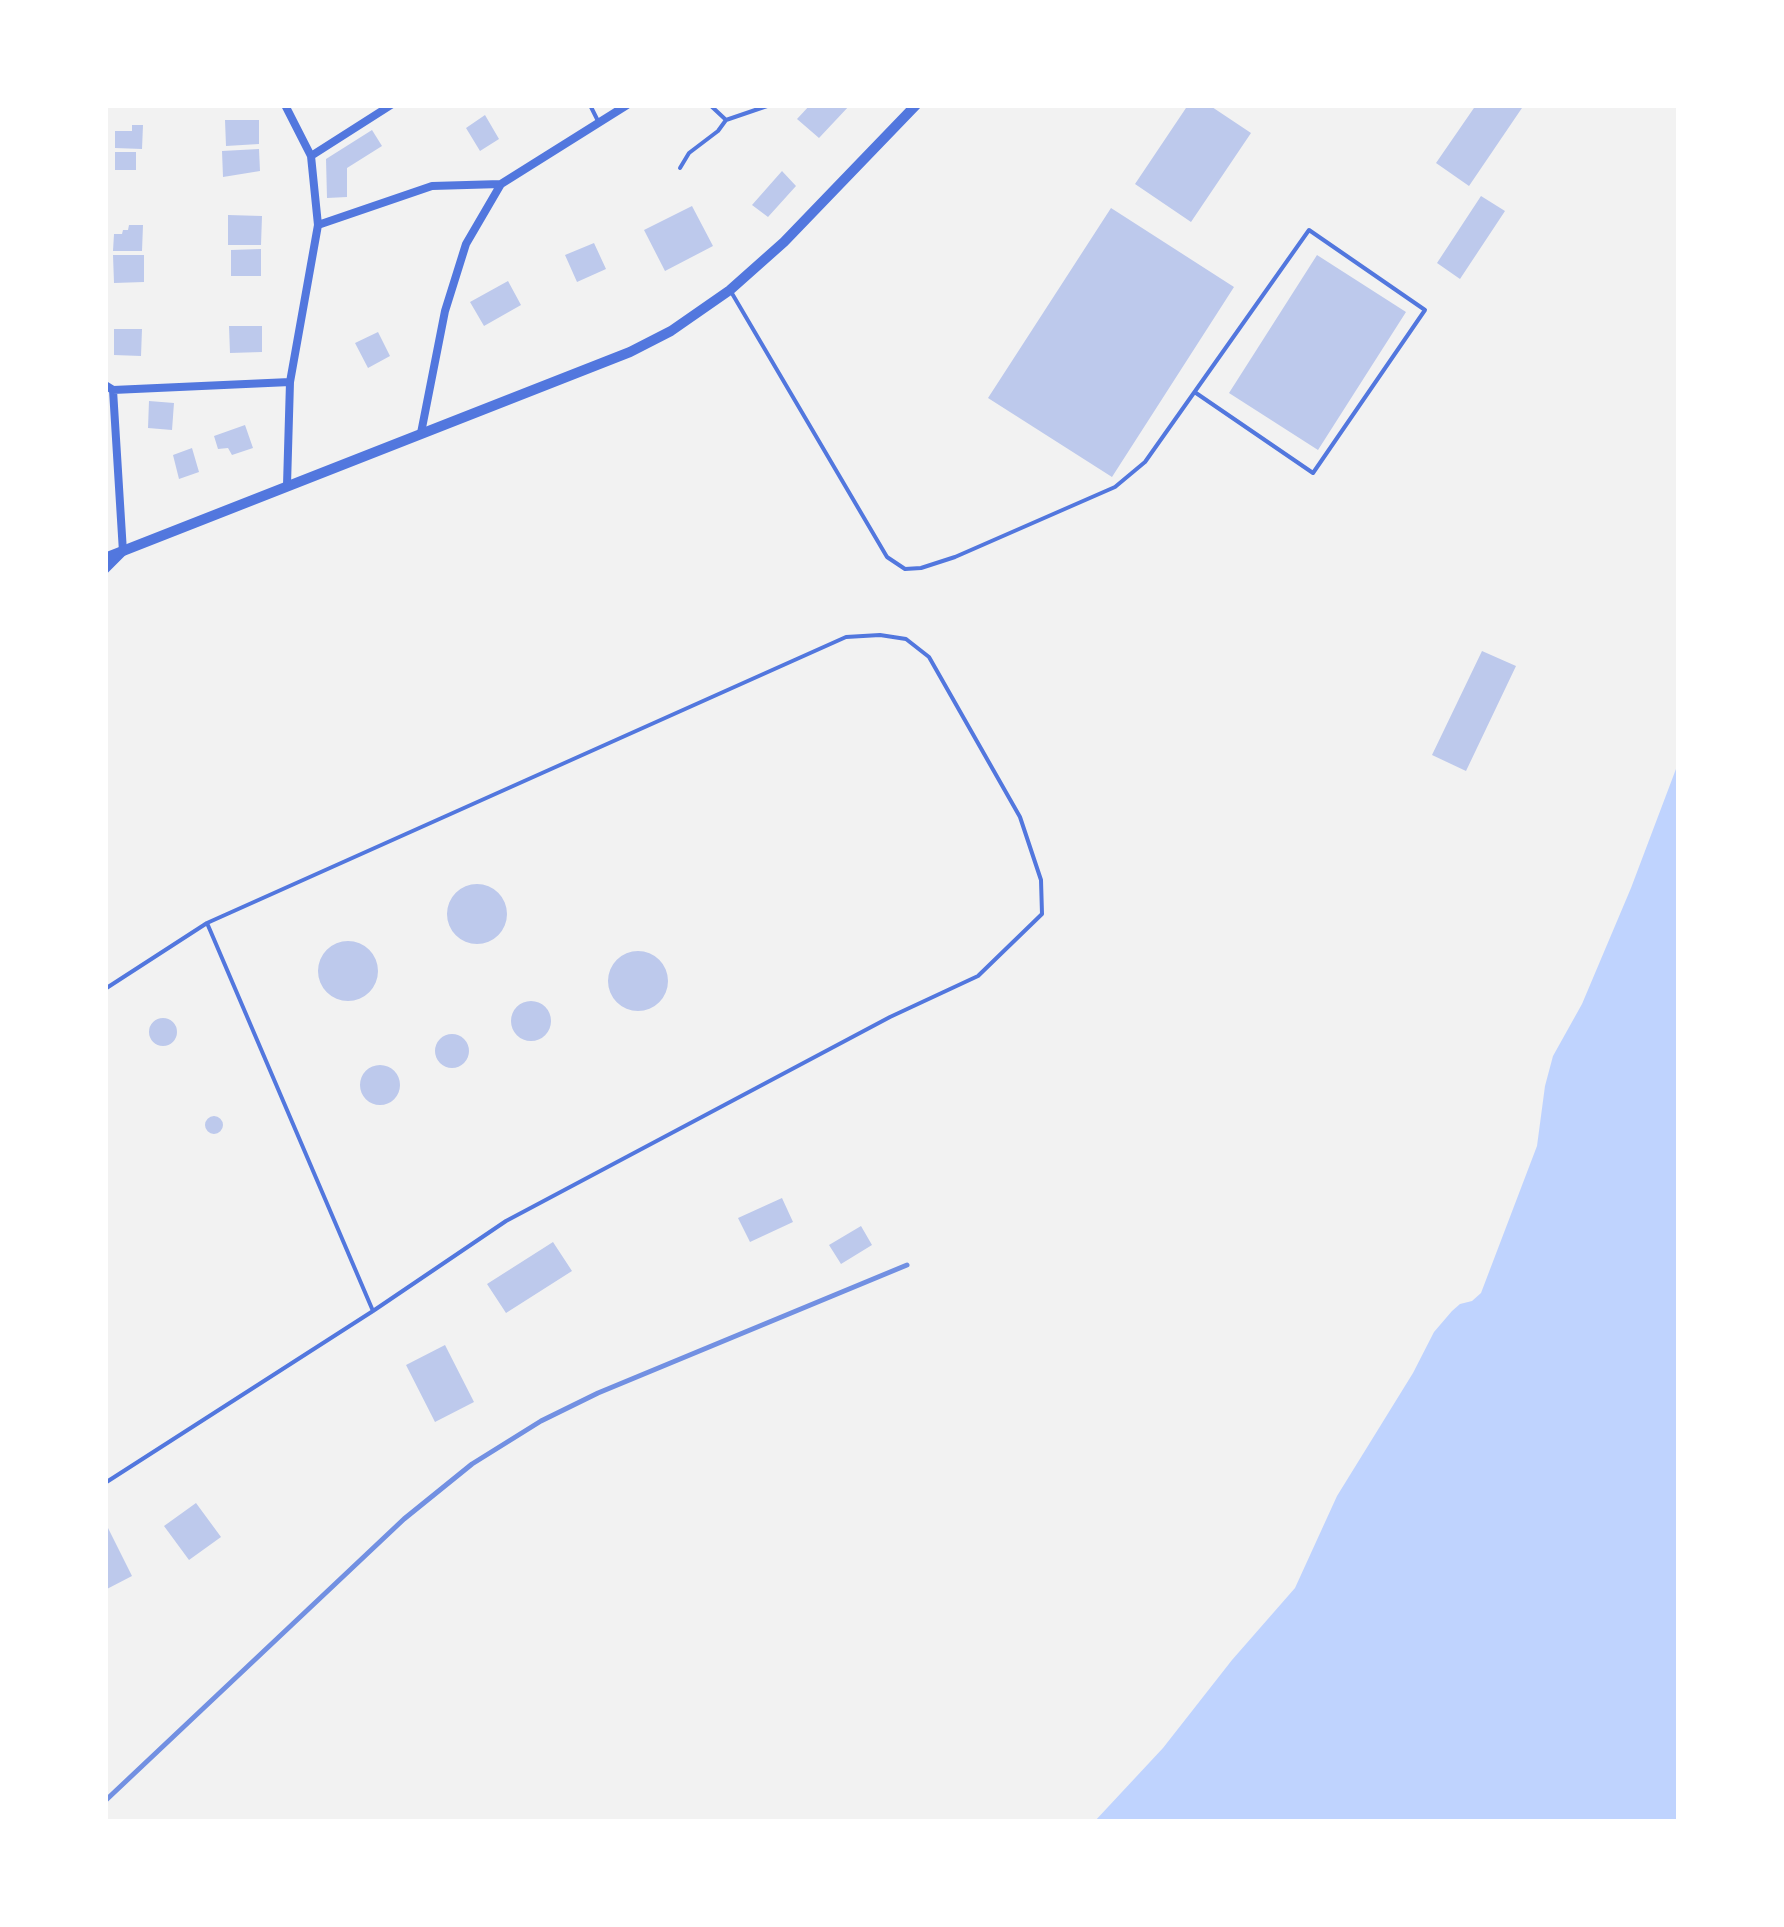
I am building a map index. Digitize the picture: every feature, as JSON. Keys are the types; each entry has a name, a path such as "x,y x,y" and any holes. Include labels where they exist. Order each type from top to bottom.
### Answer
{"street":[{"path":"286,105 311,156 318,225 290,382 287,485"},
{"path":"311,156 391,105"},
{"path":"420,432 445,311 466,244 501,184 626,105"},
{"path":"105,558 630,352 671,331 730,290 784,242 916,105"},
{"path":"318,225 432,186 501,184"},
{"path":"105,570 123,552 109,388 290,382"}],"lane":[{"path":"590,105 598,122"},
{"path":"710,105 726,120"},
{"path":"680,168 689,153 726,120 770,105"},
{"path":"730,290 887,557 905,569 954,557 1115,487 1145,462 1309,230 1425,310 1312,473 1196,393"},
{"path":"105,989 207,923 846,637 880,635 906,639 929,657 1020,817 1041,880 1042,914 978,976 890,1017 506,1221 105,1483"},
{"path":"207,923 372,1311"}],"water":[{"path":"1679,761 1679,1822 1094,1822 1163,1748 1295,1588 1337,1496 1434,1332 1460,1304 1481,1293 1537,1146 1553,1056 1582,1004"}],"building":[{"path":"810,105 850,105 819,138 797,119"},
{"path":"1188,105 1209,105 1251,133 1191,222 1135,184"},
{"path":"1476,105 1524,105 1469,186 1436,163"},
{"path":"485,115 499,139 480,151 466,128"},
{"path":"225,120 259,120 259,144 226,146"},
{"path":"132,125 143,125 142,149 115,148 115,131 132,131"},
{"path":"372,130 382,146 347,168 347,197 327,198 326,159"},
{"path":"259,149 260,171 223,177 222,151"},
{"path":"115,152 136,152 136,170 115,170"},
{"path":"782,171 796,186 768,217 752,205"},
{"path":"1481,196 1505,211 1460,279 1437,263"},
{"path":"692,206 713,246 665,271 644,230"},
{"path":"1111,208 1234,287 1112,477 988,398"},
{"path":"228,215 262,216 261,245 228,245"},
{"path":"129,225 143,225 142,251 113,251 114,234 122,234"},
{"path":"594,243 606,269 577,282 565,255"},
{"path":"261,249 261,276 231,276 231,250"},
{"path":"113,255 144,255 144,282 114,283"},
{"path":"1317,255 1406,312 1318,450 1229,393"},
{"path":"508,281 521,305 484,326 470,302"},
{"path":"229,326 262,326 262,352 230,353"},
{"path":"114,329 142,329 141,356 114,355"},
{"path":"378,332 390,356 368,368 355,343"},
{"path":"149,401 174,403 172,430 148,428"},
{"path":"245,425 253,448 232,455 228,448 218,449 214,436"},
{"path":"192,448 199,472 179,479 173,455"},
{"path":"1482,651 1516,666 1466,771 1432,755"},
{"path":"477,884 498,893 507,914 498,935 477,944 456,935 447,914 456,893"},
{"path":"348,941 369,950 378,971 369,992 348,1001 327,992 318,971 327,950"},
{"path":"638,951 659,960 668,981 659,1002 638,1011 617,1002 608,981 617,960"},
{"path":"531,1001 545,1007 551,1021 545,1035 531,1041 517,1035 511,1021 517,1007"},
{"path":"163,1018 173,1022 177,1032 173,1042 163,1046 153,1042 149,1032 153,1022"},
{"path":"452,1034 464,1039 469,1051 464,1063 452,1068 440,1063 435,1051 440,1039"},
{"path":"380,1065 394,1071 400,1085 394,1099 380,1105 366,1099 360,1085 366,1071"},
{"path":"214,1116 221,1118 221,1132 214,1134 207,1132 205,1125 207,1118"},
{"path":"782,1198 793,1222 750,1242 738,1218"},
{"path":"861,1226 872,1245 841,1264 829,1245"},
{"path":"553,1242 572,1271 506,1313 487,1284"},
{"path":"445,1345 474,1402 435,1422 406,1365"},
{"path":"196,1503 221,1537 189,1560 164,1526"},
{"path":"108,1528 132,1576 105,1590 105,1529"}],"railway":[{"path":"105,1801 404,1519 472,1464 541,1421 598,1393 907,1265"}]}
